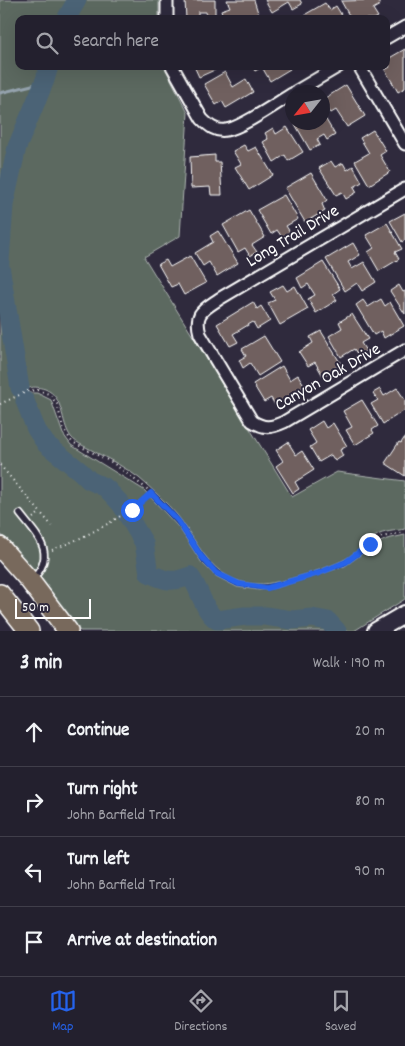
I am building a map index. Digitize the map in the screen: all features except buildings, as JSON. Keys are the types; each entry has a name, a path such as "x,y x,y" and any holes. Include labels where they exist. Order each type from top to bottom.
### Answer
{"main road":[{"path":"0,547 30,581 68,631"},
{"path":"2,598 29,631"},
{"path":"376,631 405,614"}],"street":[{"path":"167,0 167,15"},
{"path":"390,36 405,27"},
{"path":"174,70 202,119 214,129 227,130 238,126 285,98"},
{"path":"307,85 332,70"},
{"path":"361,70 405,144"},
{"name":"Long Trail Drive","path":"265,428 252,421 200,334 197,323 199,316 218,299 405,189"},
{"name":"Canyon Oak Drive","path":"265,428 284,422 405,350"}],"lane":[{"path":"20,514 42,543 45,553 43,564 30,581"}],"path":[{"path":"0,404 28,391 37,390 49,394 57,404 63,428 72,442 113,463 151,493 178,521 201,556 216,573 239,584 267,588 319,573 346,562 378,538 405,532"},
{"path":"0,465 52,526"},
{"path":"45,553 85,537 132,510 151,493"}],"shaded area":[{"path":"0,0 159,0 159,15 15,15 15,70 166,70 188,113 180,236 144,257 292,497 337,472 405,481 405,529 379,534 353,555 331,566 305,575 267,584 236,580 216,568 177,515 144,482 113,461 80,444 71,437 59,404 51,393 36,387 27,389 29,393 37,393 51,400 63,434 71,445 144,490 180,529 202,563 216,576 237,587 259,590 278,587 345,566 374,545 387,539 405,535 405,599 354,631 80,631 0,533"}],"waterway":[{"path":"68,15 77,0"},
{"path":"0,261 4,205 17,147 48,70"},
{"path":"0,93 44,82"},
{"path":"0,266 20,388"},
{"path":"25,401 36,429 46,444 89,480 106,488 121,504 144,543 149,573 169,580 178,580 190,576 208,611 217,620 245,616 265,616 292,620 312,618 328,621 337,631"}],"route":[{"path":"132,510 151,493 178,521 201,556 216,573 239,584 267,588 319,573 346,562 370,544"}]}
